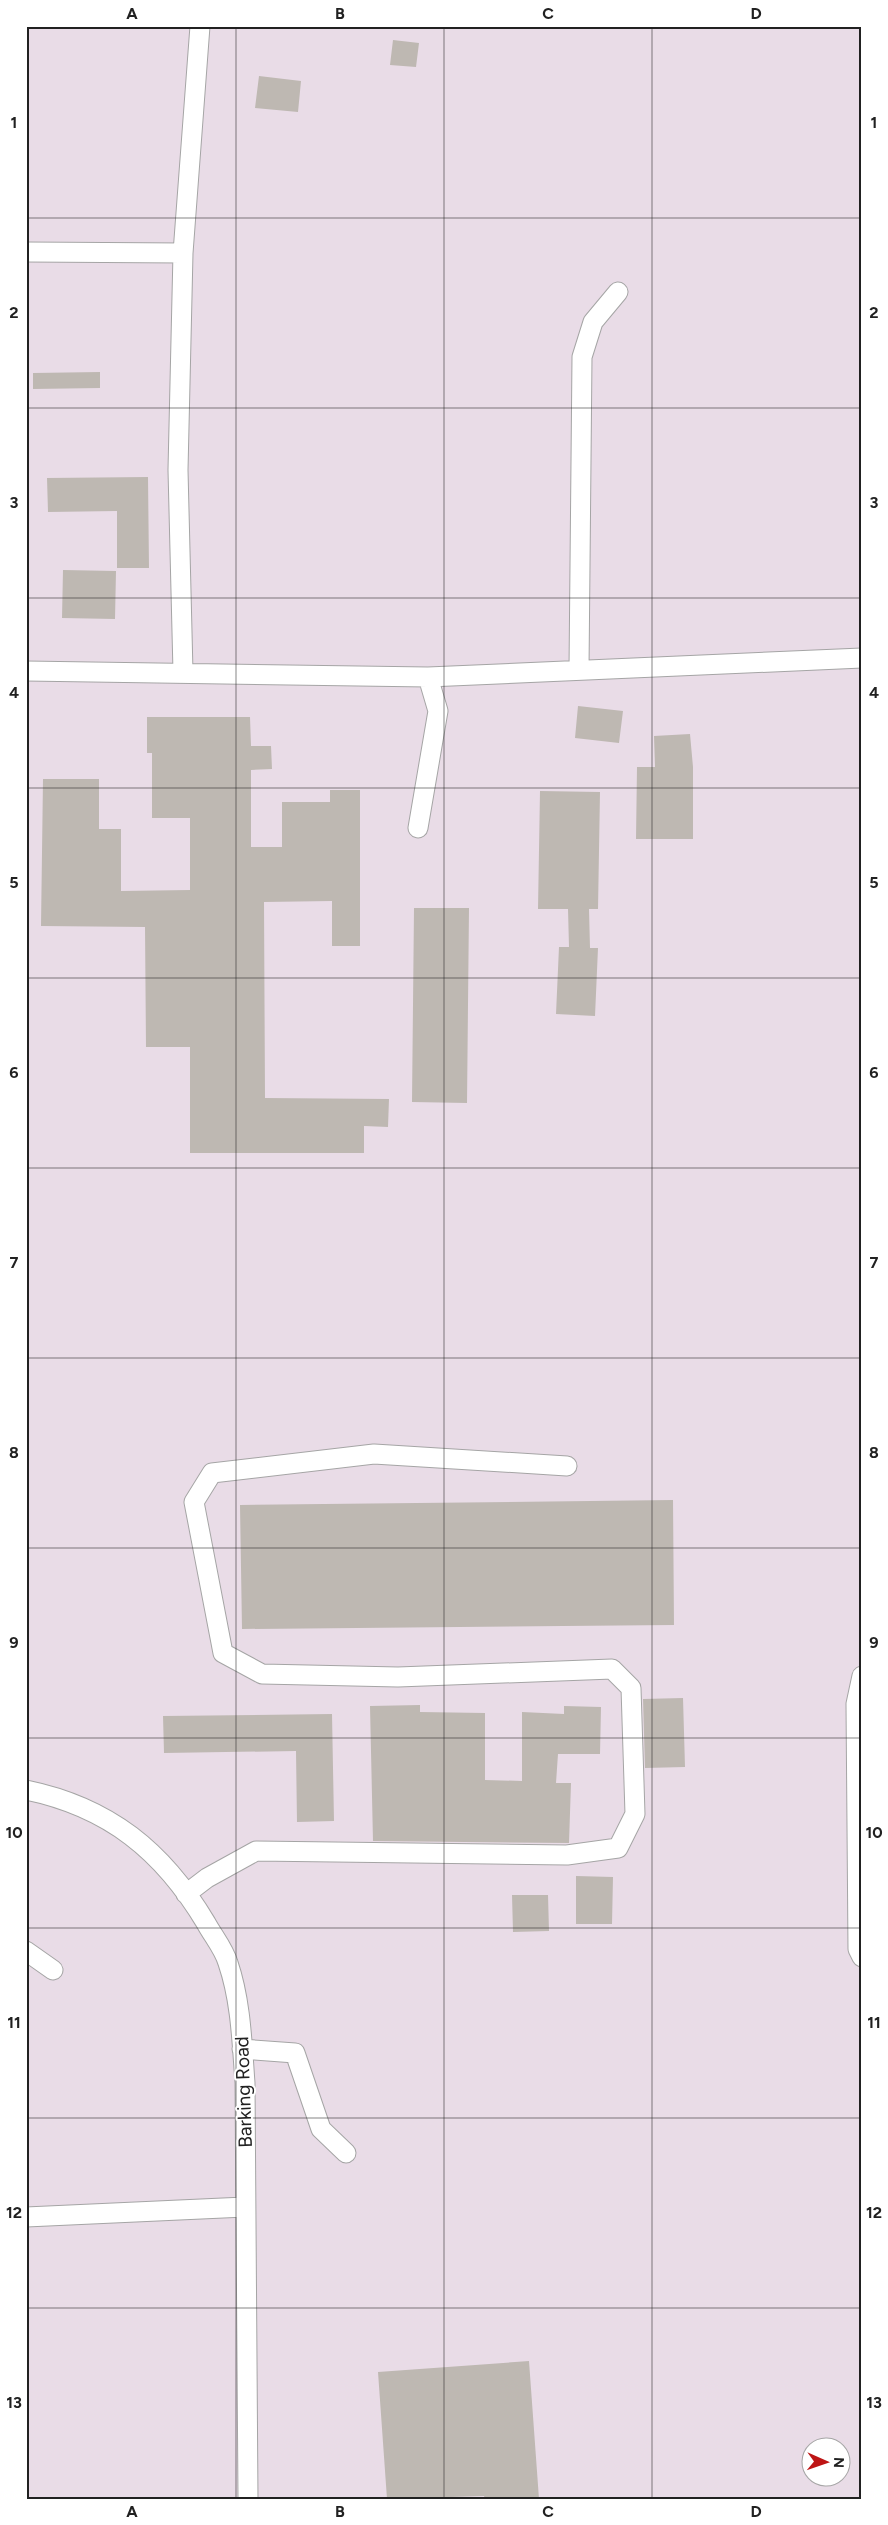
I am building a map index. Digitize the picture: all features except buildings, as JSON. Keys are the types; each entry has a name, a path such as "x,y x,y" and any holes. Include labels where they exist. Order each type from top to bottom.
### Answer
{"street":[{"path":"183,672 178,470 183,253 200,26"},
{"path":"26,252 183,253"},
{"path":"579,670 582,356 593,322 618,292"},
{"path":"26,671 428,677 862,658"},
{"path":"418,828 438,711 428,677"},
{"path":"186,1894 207,1878 256,1851 567,1854 618,1848 635,1814 635,1794 631,1688 612,1669 398,1677 262,1674 224,1652 194,1502 212,1473 374,1454 567,1466"},
{"path":"862,1676 856,1704 858,1949 862,1957"},
{"name":"Barking Road","path":"26,1790 47,1794 94,1813 142,1842 166,1866 228,1961 240,2016 245,2083 248,2499"},
{"path":"26,1952 53,1970"},
{"path":"242,2049 295,2053 322,2129 346,2153"},
{"path":"26,2217 245,2207"}],"shaded area":[{"path":"26,26 862,26 862,2499 26,2499"}]}
